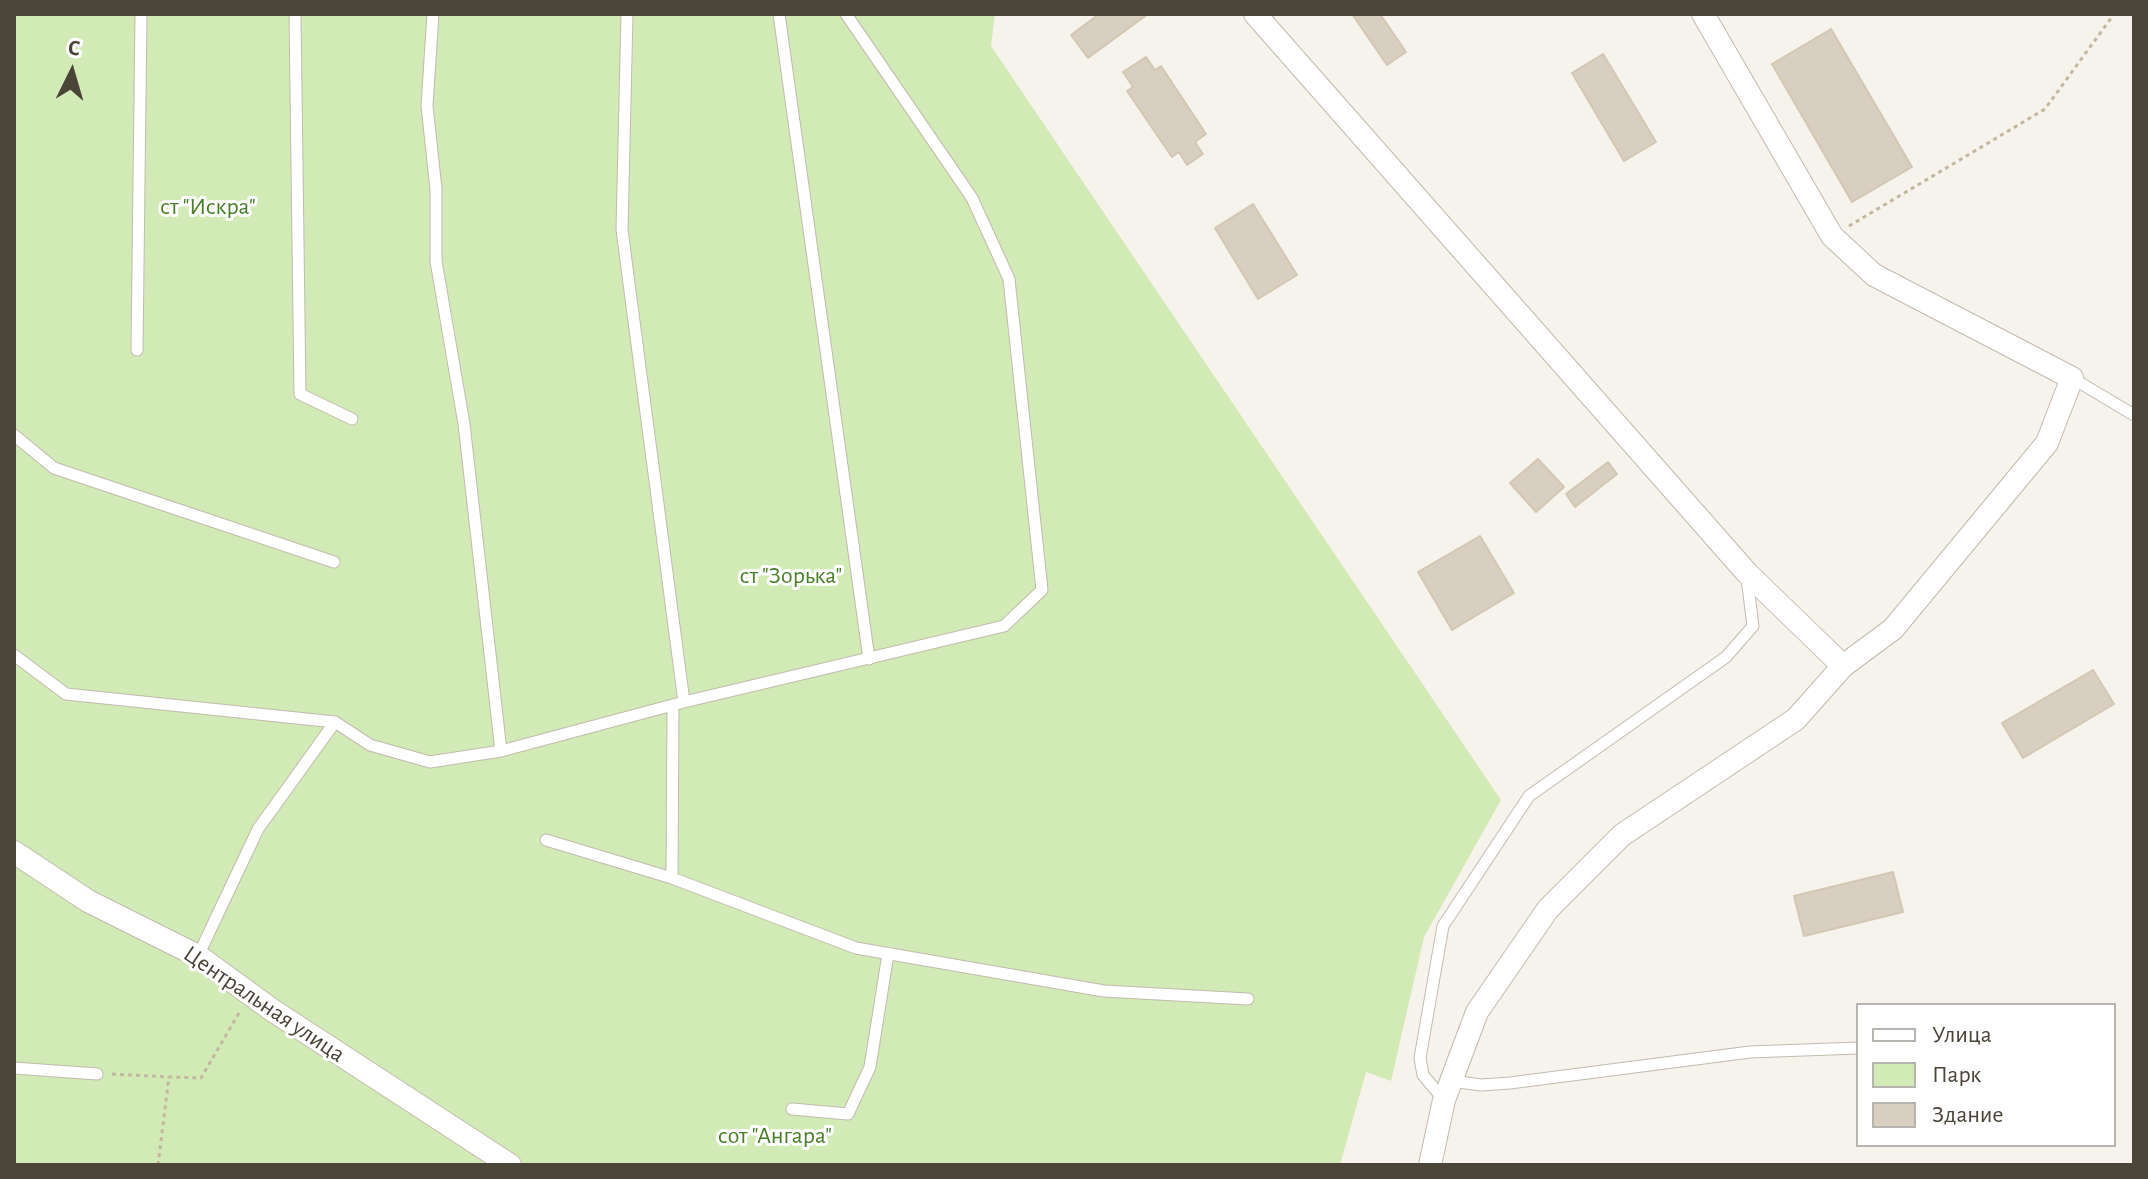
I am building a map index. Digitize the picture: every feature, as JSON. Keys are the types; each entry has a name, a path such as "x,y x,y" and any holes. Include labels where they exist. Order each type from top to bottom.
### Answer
{"street":[{"path":"1255,14 1747,573 1843,666"},
{"path":"1430,1165 1447,1090 1477,1012 1548,909 1622,835 1796,719 1843,666 1893,629 2047,443 2072,378 1874,275 1832,236 1703,14"},
{"name":"Центральная улица","path":"14,852 88,901 198,956 250,994 510,1165"}],"lane":[{"path":"137,350 141,14"},
{"path":"295,14 300,394 352,419"},
{"path":"433,14 427,106 436,189 436,261 464,424 501,751"},
{"path":"627,14 622,230 678,703 672,878"},
{"path":"779,14 869,659"},
{"path":"14,655 66,694 335,722 370,745 430,762 501,751 678,703 1004,626 1042,590 1009,279 972,198 846,14"},
{"path":"2072,378 2134,415"},
{"path":"14,435 54,468 334,562"},
{"path":"1747,573 1753,626 1726,657 1529,796 1443,926 1420,1058 1423,1075 1447,1090 1750,1052 1856,1048"},
{"path":"198,956 258,829 335,722"},
{"path":"546,840 672,878 856,948 1104,991 1248,999"},
{"path":"792,1109 848,1114 870,1067 888,954"},
{"path":"14,1068 97,1074"}],"path":[{"path":"1832,236 2045,109 2114,14"},
{"path":"97,1074 201,1078 250,994"},
{"path":"158,1165 169,1077"}],"green space":[{"name":"ст \"Зорька\"","path":"14,14 995,14 991,46 1501,800 1424,937 1391,1081 1366,1072 1340,1165 14,1165"}],"building":[{"path":"1099,14 1148,14 1088,58 1071,35"},
{"path":"1352,14 1380,14 1406,52 1387,65"},
{"path":"1831,29 1912,167 1852,202 1772,64"},
{"path":"1603,54 1656,142 1624,161 1572,73"},
{"path":"1146,57 1155,70 1161,66 1206,134 1195,142 1203,154 1187,165 1179,152 1172,157 1127,91 1133,87 1123,72"},
{"path":"1253,204 1297,275 1258,299 1215,228"},
{"path":"1538,459 1564,487 1536,512 1510,483"},
{"path":"1608,462 1617,474 1575,507 1566,494"},
{"path":"1480,536 1514,593 1452,630 1418,572"},
{"path":"2093,670 2114,704 2023,758 2002,723"},
{"path":"1893,872 1903,912 1804,936 1794,896"}],"park label":[{"name":"ст \"Искра\"","path":"208,207"},
{"name":"сот \"Ангара\"","path":"775,1136"}]}
